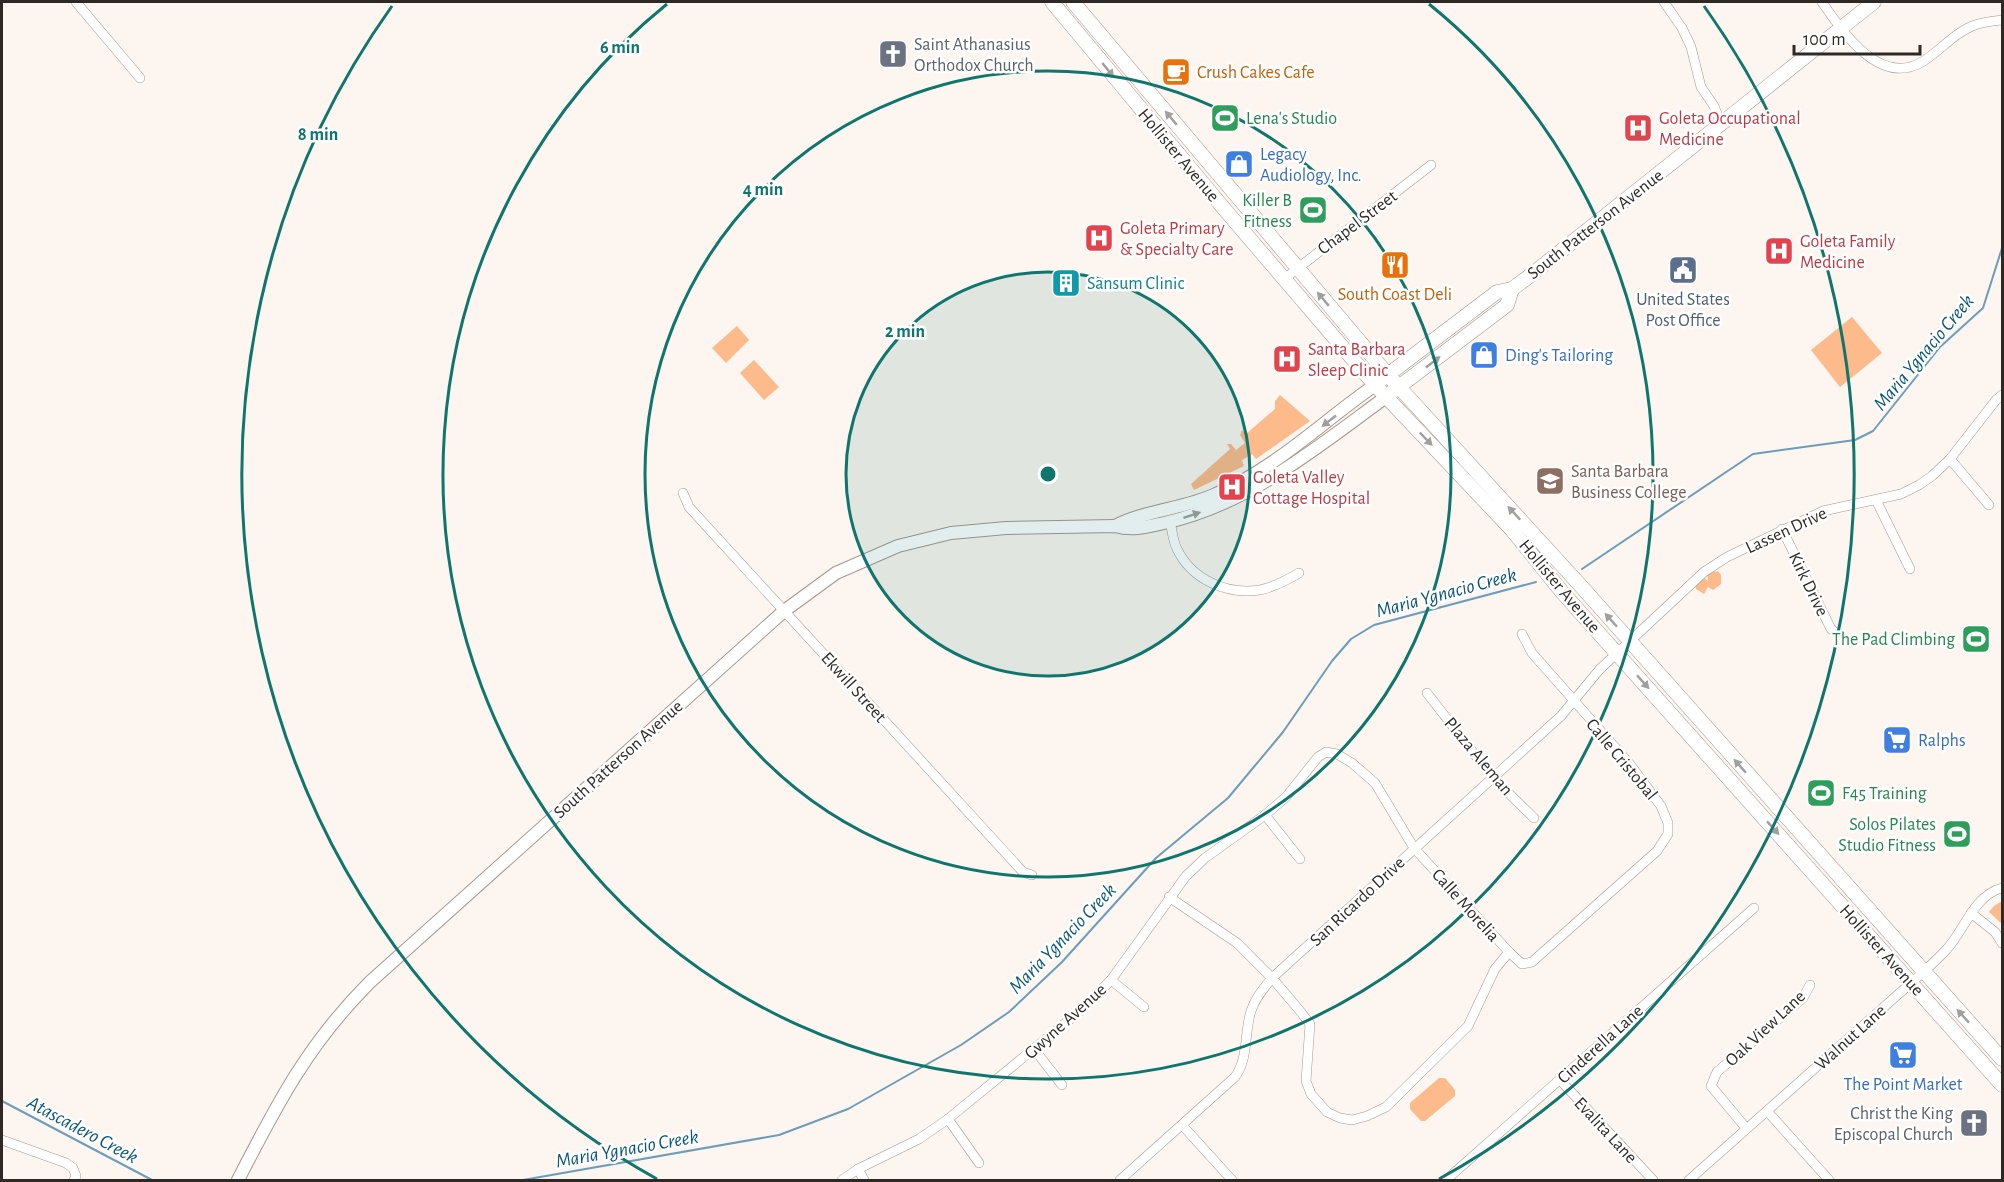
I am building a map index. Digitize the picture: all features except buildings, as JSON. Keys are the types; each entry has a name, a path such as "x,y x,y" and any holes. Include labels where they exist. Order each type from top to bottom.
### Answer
{"main road":[{"name":"Hollister Avenue","path":"1052,2 1375,385 1512,530 1562,592 2002,1085"},
{"name":"Hollister Avenue","path":"1073,2 1388,375 1554,556 2002,1059"},
{"name":"South Patterson Avenue","path":"1375,385 1497,292 1512,289 1874,2"},
{"name":"South Patterson Avenue","path":"1386,397 1507,304 1512,289"}],"street":[{"path":"76,2 140,78"},
{"path":"1664,2 1682,28 1691,47 1701,87 1714,106 1721,124"},
{"path":"1822,2 1841,28 1868,57 1884,65 1904,67 1920,63 1976,24 2002,20"},
{"name":"Chapel Street","path":"1284,279 1431,165"},
{"name":"South Patterson Avenue","path":"1115,526 1128,519 1198,501 1239,483 1299,444 1375,385"},
{"name":"Lassen Drive","path":"1629,641 1704,572 1727,557 1823,511 1901,494 1919,485 1950,459 2002,395"},
{"name":"South Patterson Avenue","path":"238,1180 274,1108 295,1074 345,1007 452,907 784,611 815,587 842,570 873,556 922,539 981,529 1115,526 1129,530 1196,514 1263,483 1311,453 1386,397"},
{"path":"1950,459 1989,505"},
{"name":"Ekwill Street","path":"683,493 689,507 784,611 1023,872 1032,875"},
{"path":"1876,500 1910,569"},
{"path":"1170,521 1177,549 1184,559 1196,574 1215,585 1238,592 1262,590 1299,573"},
{"name":"Kirk Drive","path":"1782,530 1831,629 1839,635"},
{"name":"Calle Cristobal","path":"1521,634 1532,653 1629,764 1661,806 1668,823"},
{"name":"San Ricardo Drive","path":"1120,1180 1235,1077 1241,1067 1250,1012 1258,995 1272,978 1561,716 1593,677 1629,641"},
{"name":"Plaza Aleman","path":"1427,693 1493,778 1534,818"},
{"name":"Gwyne Avenue","path":"842,1180 858,1169 919,1138 948,1119 1080,1011 1111,980 1186,876 1206,858 1265,815 1286,797 1318,757 1331,752"},
{"name":"Calle Morelia","path":"1331,752 1352,763 1375,783 1414,848 1509,952"},
{"path":"1265,815 1300,859"},
{"path":"1169,897 1237,944 1272,978 1310,1024 1306,1081 1311,1094 1327,1112 1352,1120 1386,1107 1468,1026 1495,969 1509,952 1522,964 1532,962 1657,851 1668,834 1668,823 1679,823"},
{"name":"Walnut Lane","path":"1689,1180 1911,983 1946,950 1971,913 1995,890 2002,888"},
{"name":"Cinderella Lane","path":"1446,1180 1754,908"},
{"path":"1971,913 1995,932 2002,943"},
{"path":"1111,980 1144,1007"},
{"name":"Oak View Lane","path":"1746,1128 1711,1086 1718,1072 1803,998 1810,985"},
{"path":"1034,1049 1062,1085"},
{"name":"Evalita Lane","path":"1560,1080 1653,1180"},
{"path":"1767,1111 1829,1180"},
{"path":"948,1119 979,1163"},
{"path":"1182,1125 1232,1180"},
{"path":"2,1140 66,1163 73,1168 76,1176 74,1180"},
{"path":"858,1169 864,1180"}],"shaded area":[{"path":"1852,317 1882,353 1840,387 1811,350"},
{"path":"737,326 749,340 726,363 712,348"},
{"path":"754,360 779,387 764,400 740,373"},
{"path":"1280,395 1310,421 1256,459 1252,454 1242,460 1244,466 1194,490 1191,484 1230,449 1227,444 1231,444 1236,450 1245,443 1240,435 1242,430 1246,434 1275,409 1275,401"},
{"path":"1718,571 1721,575 1721,584 1713,590 1708,587 1704,594 1696,589 1695,583 1703,577 1708,581 1707,573"},
{"path":"2002,901 2002,924 1989,912"},
{"path":"1439,1078 1445,1078 1455,1090 1455,1096 1425,1121 1421,1121 1410,1109 1410,1103"}],"waterway":[{"name":"Maria Ygnacio Creek","path":"1582,569 1753,454 1855,440 1873,431 1940,347 1983,308 2002,248"},
{"name":"Maria Ygnacio Creek","path":"523,1180 779,1135 848,1109 961,1045 1009,1012 1062,962 1156,858 1228,798 1283,732 1332,661 1351,639 1374,625 1536,582"},
{"name":"Atascadero Creek","path":"2,1101 152,1180"}],"place":[{"name":"Saint Athanasius Orthodox Church","path":"893,54"},
{"name":"Crush Cakes Cafe","path":"1176,72"},
{"name":"Lena's Studio","path":"1225,118"},
{"name":"Goleta Occupational Medicine","path":"1638,128"},
{"name":"Legacy Audiology, Inc.","path":"1239,164"},
{"name":"Killer B Fitness","path":"1313,210"},
{"name":"Goleta Primary & Specialty Care","path":"1099,238"},
{"name":"Goleta Family Medicine","path":"1779,251"},
{"name":"South Coast Deli","path":"1395,265"},
{"name":"United States Post Office","path":"1683,270"},
{"name":"Sansum Clinic","path":"1066,283"},
{"name":"Ding's Tailoring","path":"1484,355"},
{"name":"Santa Barbara Sleep Clinic","path":"1287,359"},
{"name":"Santa Barbara Business College","path":"1550,481"},
{"name":"Goleta Valley Cottage Hospital","path":"1232,487"},
{"name":"The Pad Climbing","path":"1976,639"},
{"name":"Ralphs","path":"1897,740"},
{"name":"F45 Training","path":"1821,793"},
{"name":"Solos Pilates Studio Fitness","path":"1957,834"},
{"name":"The Point Market","path":"1903,1055"},
{"name":"Christ the King Episcopal Church","path":"1974,1123"}]}
